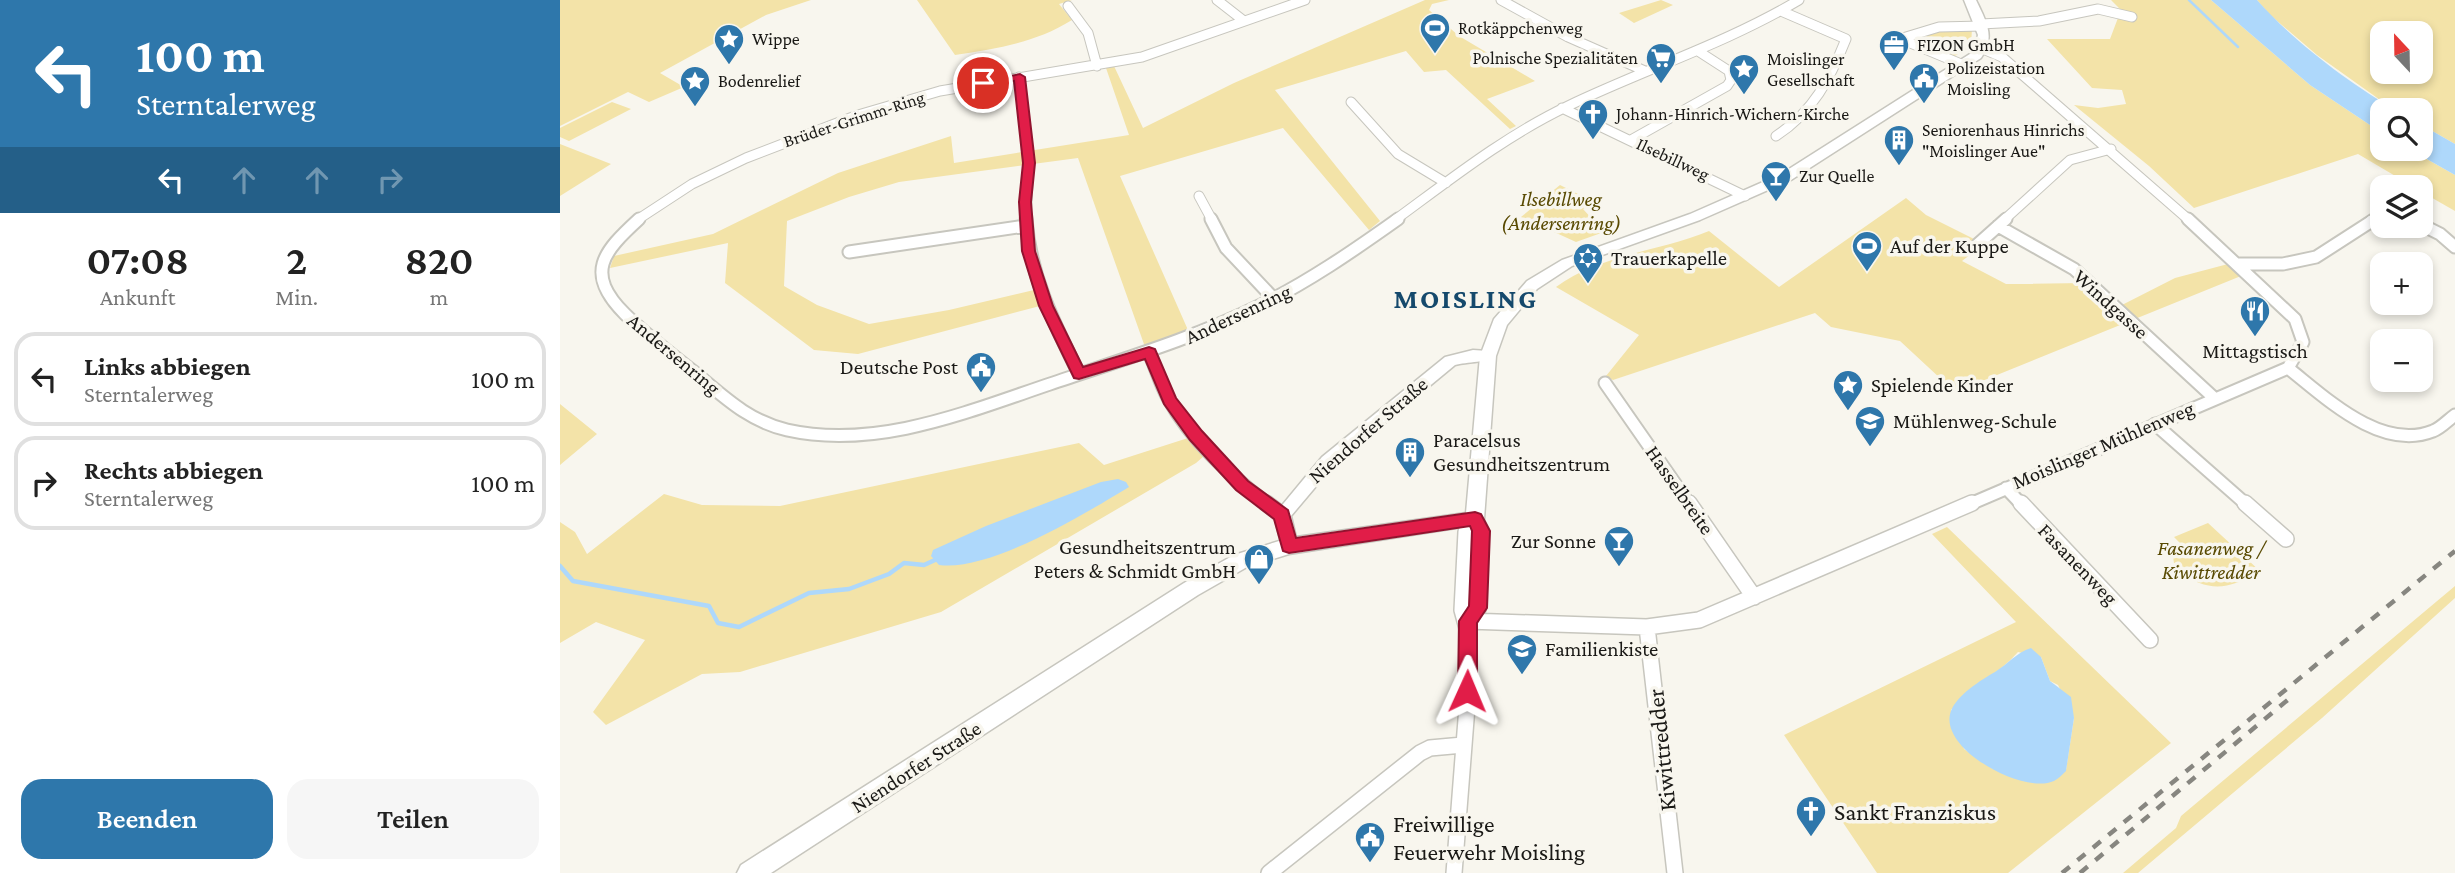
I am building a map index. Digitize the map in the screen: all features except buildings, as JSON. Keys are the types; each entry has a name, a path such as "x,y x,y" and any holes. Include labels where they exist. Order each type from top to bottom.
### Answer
{"main road":[{"path":"1475,519 1488,356 1500,323 1532,285 1554,270 1745,196 1810,162 1961,64 1983,49 1981,25 1970,0"},
{"name":"Niendorfer Straße","path":"750,873 1191,589 1241,561 1289,546 1475,519"}],"street":[{"path":"1217,0 1244,20"},
{"name":"Brüder-Grimm-Ring","path":"601,266 612,242 642,214 666,198 762,151 826,125 919,97 1153,54 1305,0"},
{"path":"1501,0 1568,37 1646,71"},
{"name":"Andersenring","path":"601,266 603,289 613,301 685,365 757,421 798,431 856,435 900,429 947,418 1149,353 1274,299 1379,234 1506,140 1562,108 1698,51 1799,0"},
{"path":"1068,6 1093,43 1097,66"},
{"path":"1961,64 1908,42 1906,37 1938,27 2050,20 2088,8 2110,10 2132,17"},
{"path":"1776,136 1796,124 1823,94 1846,39 1781,11"},
{"path":"1983,49 2002,57 2111,149 2283,306 2302,330 2304,342 2301,355 2288,368 2356,419 2387,432 2408,435 2431,432 2455,415"},
{"path":"1632,139 1727,86 1731,79 1728,71 1698,51"},
{"path":"1020,77 1029,163 1025,226 1039,288 1079,374"},
{"path":"1351,102 1398,154 1446,183"},
{"name":"Ilsebillweg","path":"1562,108 1632,139 1745,196"},
{"path":"1979,244 2070,160 2111,149"},
{"path":"1199,197 1233,257 1274,299"},
{"path":"2238,264 2285,263 2311,258 2328,251 2364,222 2370,220"},
{"path":"849,252 1025,226"},
{"name":"Windgasse","path":"1998,226 2074,269 2213,397"},
{"path":"2433,230 2455,247"},
{"path":"1149,353 1169,400 1196,436 1242,485 1282,515 1289,546"},
{"name":"Niendorfer Straße","path":"1282,515 1328,461 1430,376 1456,358 1488,356"},
{"name":"Moislinger Mühlenweg","path":"1468,621 1647,627 1699,620 2213,397 2288,368"},
{"name":"Hasselbreite","path":"1605,383 1755,597"},
{"path":"2155,424 2286,539"},
{"name":"Fasanenweg","path":"2006,488 2150,640"},
{"path":"1454,873 1468,621 1478,608 1481,531 1475,519"},
{"name":"Kiwittredder","path":"1647,627 1675,873"},
{"path":"1269,873 1420,753 1430,748 1463,745"}],"green space":[{"path":"560,0 811,0 766,15 660,73 684,87 649,102 628,92 560,126"},
{"path":"917,0 1072,0 1059,4 1072,20 1030,39 955,55"},
{"path":"1425,0 1449,0 1432,4 1429,10 1459,36 1535,81 1487,99 1516,126 1510,129 1446,70 1424,72 1406,51 1275,90 1380,221 1369,230 1283,128 1120,176 1188,330 1145,347 1078,158 899,182 849,197 787,221 784,286 817,305 869,324 949,310 1034,290 1040,306 858,354 814,350 725,283 728,243 610,268 614,256 713,234 838,173 951,136 954,163 1129,135 1106,68 1114,66 1143,128 1234,83"},
{"path":"1661,0 1673,5 1634,23 1619,13"},
{"path":"2111,0 2211,0 2310,85 2370,125 2370,161 2430,161 2455,175 2455,211 2433,198 2433,175 2394,175 2358,154 2194,208 2149,166 2074,105 2098,108 2126,104 2122,90 2092,88 2047,39 2110,39 2121,10"},
{"path":"2257,0 2455,0 2455,144 2433,131 2433,98 2377,98 2317,55 2270,15"},
{"path":"1972,28 1971,47 1951,58 1914,39 1919,33"},
{"path":"612,102 631,109 569,141 560,137 560,128"},
{"path":"560,144 611,164 560,196"},
{"name":"Ilsebillweg (Andersenring)","path":"1560,185 1594,202 1583,209 1604,232 1576,242 1521,217"},
{"path":"1906,198 1926,215 1984,244 1962,261 2006,284 2085,283 2120,306 2175,278 2228,264 2241,276 1955,392 1900,341 1831,327 1815,313 1613,380 1606,376 1639,335 1556,287 1573,276 1611,260 1709,231 1779,287"},
{"path":"560,404 597,434 560,465"},
{"path":"1188,438 1204,456 1196,463 941,612 740,672 702,674 606,725 593,712 645,640 596,622 560,643 560,522 575,532 587,554 664,494 702,505 780,506 1079,443 1104,465"},
{"name":"Fasanenweg / Kiwittredder","path":"2208,523 2261,572 2237,583 2209,586 2175,571 2173,556 2187,550 2174,537"},
{"path":"1947,527 2171,743 2008,873 1877,873 1784,735 2016,622 1932,534","holes":["2018,652 2041,657 2050,681 2058,685 2074,718 2066,770 1993,769 1964,749 1951,710"]},
{"path":"2455,586 2455,598 2322,718 2138,873 2123,873 2176,828 2181,816"}],"water":[{"path":"2211,0 2257,0 2322,60 2377,98 2370,98 2370,125 2310,85"},
{"path":"2433,131 2455,144 2455,175 2430,161 2433,161"},
{"path":"1118,479 1126,482 1129,487 1063,525 1010,550 960,565 939,565 931,556 933,550 986,526 1101,482"},
{"path":"2031,648 2041,657 2050,681 2071,697 2074,718 2066,771 2054,781 2040,784 2004,775 1986,765 1957,740 1950,725 1951,711 1964,694 2017,655"}],"waterway":[{"path":"2189,0 2238,47"},
{"path":"560,566 573,581 709,606 718,623 739,627 809,593 849,589 889,574 904,563 924,565 935,560"}],"railway":[{"path":"2062,873 2455,551"},
{"path":"2080,873 2290,698"}],"place":[{"name":"Rotkäppchenweg","path":"1435,55"},
{"name":"Wippe","path":"729,66"},
{"name":"FIZON GmbH","path":"1894,72"},
{"name":"Polnische Spezialitäten","path":"1661,85"},
{"name":"Moislinger Gesellschaft","path":"1744,96"},
{"name":"Polizeistation Moisling","path":"1924,105"},
{"name":"Bodenrelief","path":"695,108"},
{"name":"Johann-Hinrich-Wichern-Kirche","path":"1593,141"},
{"name":"Seniorenhaus Hinrichs \"Moislinger Aue\"","path":"1899,167"},
{"name":"Zur Quelle","path":"1776,203"},
{"name":"Auf der Kuppe","path":"1867,273"},
{"name":"Trauerkapelle","path":"1588,285"},
{"name":"Mittagstisch","path":"2255,338"},
{"name":"Deutsche Post","path":"981,394"},
{"name":"Spielende Kinder","path":"1848,412"},
{"name":"Mühlenweg-Schule","path":"1870,448"},
{"name":"Paracelsus Gesundheitszentrum","path":"1410,479"},
{"name":"Zur Sonne","path":"1619,568"},
{"name":"Gesundheitszentrum Peters & Schmidt GmbH","path":"1259,586"},
{"name":"Familienkiste","path":"1522,676"},
{"name":"Sankt Franziskus","path":"1811,838"},
{"name":"Freiwillige Feuerwehr Moisling","path":"1370,864"}],"district":[{"name":"MOISLING","path":"1466,298"}],"route":[{"path":"983,83 1020,77 1029,163 1025,202 1028,251 1046,306 1079,374 1149,353 1169,400 1196,436 1242,485 1282,515 1289,546 1475,519 1481,531 1478,608 1468,621 1467,691"}]}
